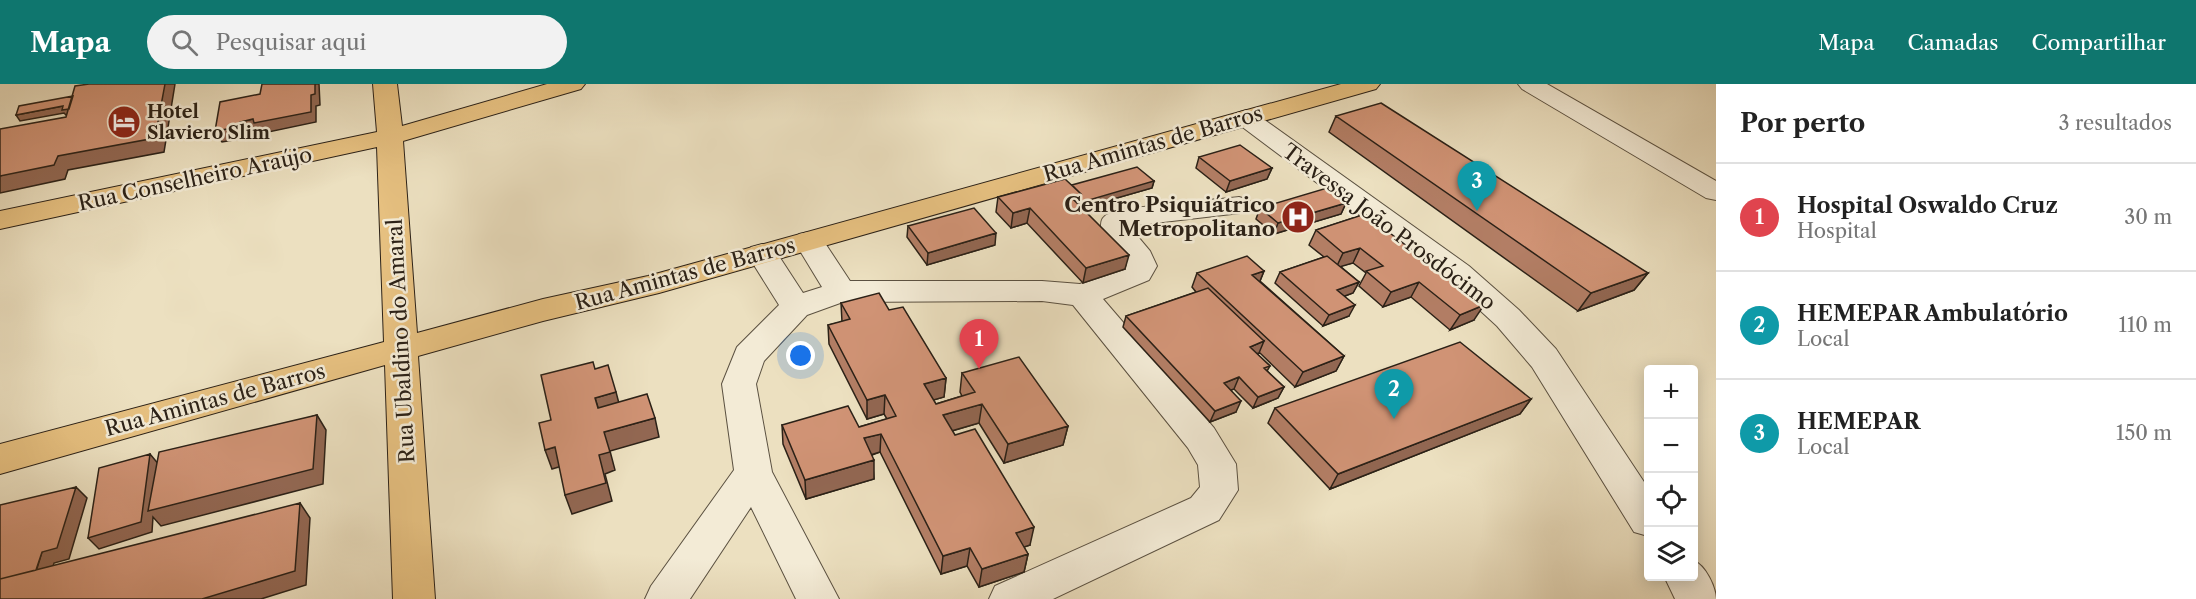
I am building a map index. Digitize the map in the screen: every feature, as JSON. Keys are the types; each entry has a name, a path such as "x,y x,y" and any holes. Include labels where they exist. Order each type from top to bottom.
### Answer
{"main road":[{"name":"Rua Ubaldino do Amaral","path":"385,84 390,137 414,599"},
{"name":"Rua Conselheiro Araújo","path":"0,220 390,137 573,84"},
{"name":"Rua Amintas de Barros","path":"0,459 543,310 648,286 1368,84"}],"street":[{"path":"1530,84 1716,192"},
{"name":"Travessa João Prosdócimo","path":"1246,118 1458,273 1508,318 1544,358 1644,514"},
{"path":"818,599 753,473 739,384 748,356 796,307 841,292 1042,291 1082,295 1138,273 1142,266 1139,258 1115,228 1115,222 1124,218 1239,206"},
{"path":"809,241 841,292"},
{"path":"762,254 796,307"},
{"path":"1010,599 1205,510 1219,490 1217,464 1201,438 1082,295"},
{"path":"666,599 753,473"},
{"path":"1687,581 1698,599"}],"building":[{"path":"165,84 155,138 58,156 54,165 0,176 0,129 66,117 75,86"},
{"path":"262,84 315,84 315,94 311,95 311,112 254,123 253,119 240,122 239,127 215,131 220,102 260,94"},
{"path":"73,96 69,109 62,110 63,106 16,115 19,106"},
{"path":"1381,103 1648,273 1591,293 1336,116"},
{"path":"1240,145 1272,168 1230,181 1199,157"},
{"path":"1137,167 1154,181 1079,203 1081,194 1072,185"},
{"path":"1065,179 1081,194 1071,197 1129,255 1086,268 1030,208 1013,213 998,197"},
{"path":"1327,188 1346,203 1278,223 1260,208"},
{"path":"974,208 996,233 928,253 908,226"},
{"path":"1365,214 1484,305 1460,315 1419,282 1391,292 1366,271 1383,266 1360,248 1343,253 1316,230"},
{"path":"1247,256 1264,271 1252,275 1344,356 1303,372 1197,273"},
{"path":"1327,256 1359,282 1337,290 1355,305 1329,315 1280,272"},
{"path":"1208,288 1264,341 1250,347 1270,366 1264,368 1284,387 1258,397 1239,377 1224,383 1241,401 1215,411 1126,316"},
{"path":"879,293 889,310 903,307 946,378 924,384 936,404 975,392 962,373 1019,357 1068,426 1008,444 982,404 943,415 955,435 975,429 1034,527 1016,533 1028,554 982,569 970,548 943,556 881,434 864,438 874,460 805,480 782,425 848,406 859,427 896,416 885,395 867,400 828,325 850,319 841,303"},
{"path":"1460,342 1531,399 1338,474 1275,408"},
{"path":"593,362 595,369 608,365 616,392 595,398 598,408 647,394 655,418 604,432 610,452 599,455 606,483 565,495 555,447 545,450 539,423 551,420 541,375"},
{"path":"317,415 313,469 148,511 159,452"},
{"path":"150,454 141,522 88,538 99,468"},
{"path":"76,487 57,548 42,552 36,570 0,579 0,505"},
{"path":"300,503 295,571 202,599 0,599 0,579"}],"place":[{"name":"Hotel Slaviero Slim","path":"124,122"},
{"name":"HEMEPAR","path":"1477,211"},
{"name":"Centro Psiquiátrico Metropolitano","path":"1298,217"},
{"name":"Hospital Oswaldo Cruz","path":"979,369"},
{"name":"HEMEPAR Ambulatório","path":"1394,419"}]}
